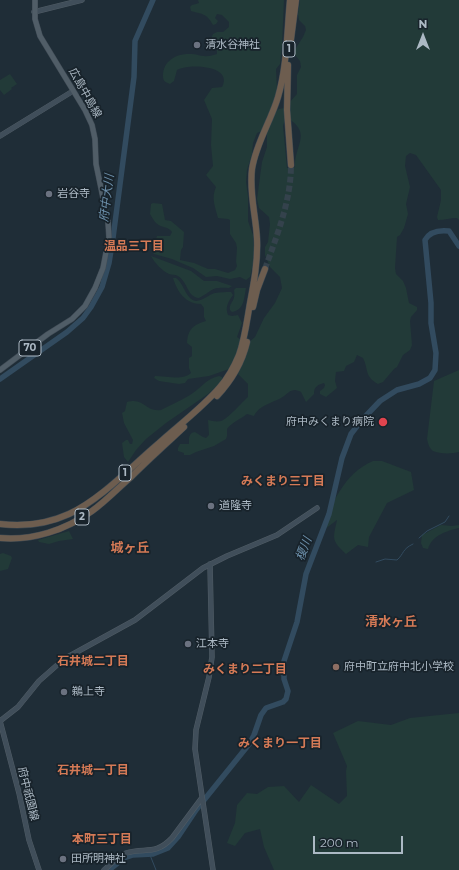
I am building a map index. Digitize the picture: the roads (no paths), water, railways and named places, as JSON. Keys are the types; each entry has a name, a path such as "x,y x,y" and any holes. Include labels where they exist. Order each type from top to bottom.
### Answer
{"highway":[{"path":"288,46 289,0"},
{"path":"288,46 295,0"},
{"name":"1","path":"246,335 257,252 257,237 252,196 252,169 255,156 278,96 288,46"},
{"name":"1","path":"288,46 286,98 291,164"},
{"name":"1","path":"150,459 207,406 226,384 240,364 255,297 265,269"},
{"name":"1","path":"64,516 85,505 103,491 180,426 226,384"},
{"path":"0,539 21,541 38,539 77,524 101,507 150,459"},
{"name":"2","path":"0,539 25,537 44,533 69,524 90,512 108,498 150,459"},
{"path":"0,520 35,522 64,516"},
{"name":"2","path":"0,524 30,525 45,523 64,516"}],"main road":[{"name":"広島中島線","path":"0,370 48,334 78,314 91,297 103,268 109,230 96,164 95,139 92,125 88,115 40,36 36,25 34,12 35,0"}],"street":[{"path":"34,12 82,0"},
{"path":"0,136 73,91"},
{"path":"0,721 18,707 39,680 61,661 78,650 135,620 181,583 210,564 277,535 317,508"},
{"path":"210,564 211,662 195,742 196,762 213,870"},
{"name":"府中祇園線","path":"0,721 19,793 29,840 39,870"},
{"path":"104,870 122,855 136,851 154,850 167,844 202,801"}],"waterway":[{"name":"府中大川","path":"0,379 67,332 83,318 102,287 109,263 113,238 134,77 135,41 153,0"},
{"name":"榎川","path":"109,870 124,858 133,855 153,854 168,848 178,837 196,810 250,743 261,715 266,708 283,702 286,699 288,691 284,679 284,661 297,622 306,574 329,514 342,458 351,434 380,401 397,390 419,384 430,378 435,370 436,353 431,323 431,303 425,240 427,237 436,232 449,231 459,246"},
{"path":"419,538 427,531 445,522 449,516"},
{"path":"376,562 385,559 397,560 405,550 413,544"},
{"path":"150,855 156,870"}],"tunnel":[{"path":"265,269 286,205 289,192 291,165"}],"place":[{"name":"清水谷神社","path":"197,45"},
{"name":"岩谷寺","path":"49,194"},
{"name":"府中みくまり病院","path":"383,422"},
{"name":"道隆寺","path":"211,506"},
{"name":"江本寺","path":"188,644"},
{"name":"府中町立府中北小学校","path":"336,667"},
{"name":"鵜上寺","path":"64,692"},
{"name":"田所明神社","path":"63,859"}],"district":[{"name":"温品三丁目","path":"134,246"},
{"name":"みくまり三丁目","path":"283,481"},
{"name":"城ヶ丘","path":"130,548"},
{"name":"清水ヶ丘","path":"391,622"},
{"name":"石井城二丁目","path":"93,661"},
{"name":"みくまり二丁目","path":"245,669"},
{"name":"みくまり一丁目","path":"280,743"},
{"name":"石井城一丁目","path":"93,770"},
{"name":"本町三丁目","path":"102,839"}]}
